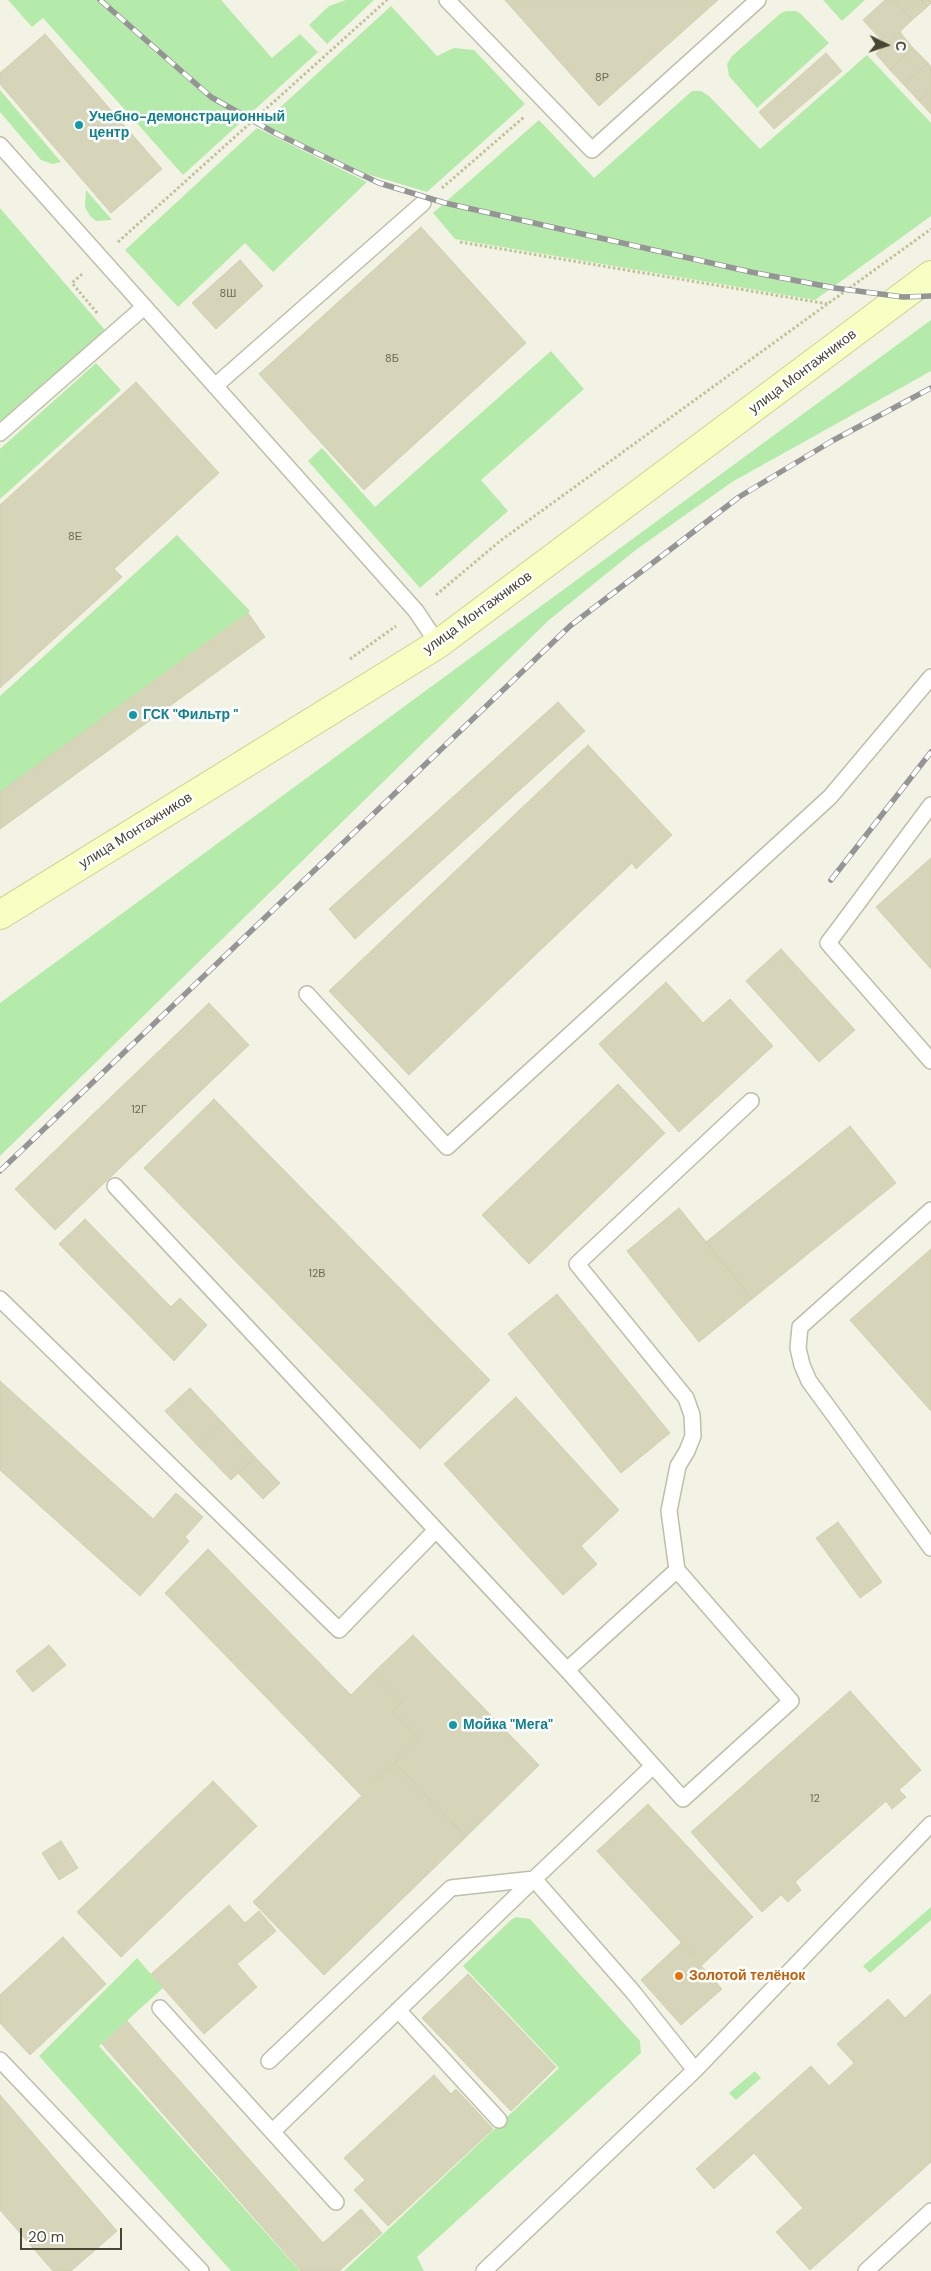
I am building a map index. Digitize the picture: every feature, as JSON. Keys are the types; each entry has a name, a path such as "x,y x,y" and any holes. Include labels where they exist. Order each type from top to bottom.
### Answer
{"main road":[{"name":"улица Монтажников","path":"0,916 438,644 931,275"}],"lane":[{"path":"447,0 592,150 758,0"},
{"path":"0,145 416,611 438,644"},
{"path":"215,386 423,203"},
{"path":"0,433 144,307"},
{"path":"307,994 448,1147 830,797 931,677"},
{"path":"931,805 828,942 931,1062"},
{"path":"115,1186 567,1670 683,1799 791,1701 677,1570 669,1511 678,1466 693,1436 692,1415 686,1398 578,1264 751,1101"},
{"path":"931,1210 800,1327 798,1348 802,1365 809,1381 931,1548"},
{"path":"0,1299 339,1630 436,1530"},
{"path":"567,1670 677,1570"},
{"path":"273,2131 653,1766"},
{"path":"484,2271 694,2070 931,1824"},
{"path":"269,2061 451,1888 534,1879"},
{"path":"534,1879 644,2005 694,2070"},
{"path":"160,2008 336,2202"},
{"path":"398,2010 499,2120"},
{"path":"0,2060 202,2271"},
{"path":"866,2271 931,2211"}],"path":[{"path":"114,332 72,282 387,0"},
{"path":"438,192 544,100"},
{"path":"345,662 416,611 500,542 931,229"},
{"path":"460,242 828,304"}],"green space":[{"path":"8,0 221,0 272,58 300,34 318,52 183,175 43,18 32,27"},
{"path":"346,0 374,0 327,44 309,25 329,6"},
{"path":"823,0 865,0 842,21"},
{"path":"391,6 437,56 454,48 474,50 525,104 427,192 367,174 262,124"},
{"path":"796,11 801,14 829,43 757,108 729,76 727,64 732,56 781,13"},
{"path":"867,55 931,123 931,216 815,300 455,239 433,213 539,120 594,178 692,91 701,91 709,96 760,149"},
{"path":"0,90 61,162 52,164 41,160 0,112"},
{"path":"257,128 367,182 273,272 245,243 178,307 125,250"},
{"path":"86,190 112,220 96,221 90,216 85,207"},
{"path":"0,208 105,330 0,421"},
{"path":"931,320 931,371 732,482 637,549 549,620 0,1156 0,1003"},
{"path":"551,351 584,389 481,480 508,511 420,588 308,461 322,448 375,507"},
{"path":"96,363 121,390 0,499 0,449"},
{"path":"177,535 250,611 0,792 0,696"},
{"path":"931,1907 931,1920 870,1973 863,1966"},
{"path":"516,1917 530,1919 640,2041 641,2053 417,2257 424,2271 344,2271 559,2068 463,1966"},
{"path":"137,1958 163,1988 99,2046 300,2271 231,2271 39,2056"},
{"path":"755,2071 761,2078 736,2100 729,2093"}],"building":[{"path":"505,0 718,0 599,106"},
{"path":"885,0 894,0 912,20 886,45 863,20"},
{"path":"894,0 921,0 927,7 912,20"},
{"path":"921,0 931,0 931,3 927,7"},
{"path":"900,32 913,48 890,70 876,54"},
{"name":"Учебно-демонстрационный центр","path":"45,34 162,169 111,213 0,84 0,73"},
{"path":"913,48 928,63 904,85 890,70"},
{"path":"826,53 842,71 774,129 759,112"},
{"path":"928,63 931,67 931,89 919,101 904,85"},
{"path":"931,89 931,114 919,101"},
{"path":"421,227 526,343 364,490 259,374"},
{"path":"240,260 263,286 216,329 192,303"},
{"path":"136,382 219,473 114,569 122,577 0,688 0,505"},
{"name":"ГСК \"Фильтр \"","path":"248,613 265,637 0,829 0,792"},
{"path":"558,702 585,731 355,939 329,909"},
{"path":"588,745 672,835 636,869 632,863 409,1075 329,991"},
{"path":"931,858 931,969 876,907"},
{"path":"781,949 855,1030 819,1062 746,981"},
{"path":"666,982 703,1023 730,999 773,1046 679,1132 599,1044"},
{"path":"209,1003 249,1045 55,1230 15,1189"},
{"path":"618,1084 665,1133 529,1264 482,1215"},
{"path":"214,1099 490,1380 420,1449 144,1168"},
{"path":"850,1126 896,1183 752,1299 706,1242"},
{"path":"679,1208 752,1299 699,1342 627,1251"},
{"path":"85,1219 171,1307 180,1298 207,1325 174,1361 59,1244"},
{"path":"931,1249 931,1411 850,1320"},
{"path":"557,1294 670,1433 621,1473 508,1334"},
{"path":"0,1381 153,1519 176,1493 203,1517 185,1537 189,1541 140,1596 0,1470"},
{"path":"190,1388 223,1423 199,1447 165,1411"},
{"path":"516,1397 619,1510 581,1546 597,1564 563,1595 444,1464"},
{"path":"223,1423 255,1457 231,1480 199,1447"},
{"path":"255,1457 280,1483 263,1499 238,1473"},
{"path":"838,1522 882,1582 860,1598 816,1538"},
{"path":"208,1549 351,1695 374,1672 403,1701 392,1711 420,1739 361,1795 165,1593"},
{"name":"Мойка \"Мега\"","path":"413,1635 539,1765 466,1837 395,1763 420,1739 392,1711 403,1701 374,1672"},
{"path":"49,1645 66,1665 33,1692 16,1671"},
{"path":"850,1691 921,1770 899,1790 906,1797 892,1809 886,1801 795,1882 801,1890 788,1902 781,1895 762,1912 691,1832"},
{"path":"395,1763 466,1837 324,1975 253,1902"},
{"path":"213,1781 257,1826 121,1957 77,1912"},
{"path":"648,1804 753,1917 702,1965 597,1851"},
{"path":"61,1841 78,1868 59,1880 42,1853"},
{"path":"229,1905 245,1923 259,1911 276,1931 237,1964 257,1987 204,2034 151,1974"},
{"path":"63,1937 106,1984 30,2055 0,2023 0,1995"},
{"path":"681,1943 722,1989 681,2025 641,1980"},
{"path":"468,1974 556,2067 511,2111 422,2018"},
{"path":"931,1994 931,2162 810,2270 776,2232 803,2208 754,2153 714,2189 696,2169 811,2066 829,2086 854,2063 837,2044 888,1999 905,2018"},
{"path":"127,2021 323,2243 361,2209 382,2233 339,2271 301,2271 102,2044"},
{"path":"434,2075 451,2094 456,2089 493,2129 388,2226 354,2190 365,2180 344,2158"},
{"path":"0,2095 117,2231 71,2271 53,2271 0,2210"}],"railway":[{"path":"100,0 211,97 275,133 379,183 445,203 751,272 835,288 903,297 931,296"},
{"path":"0,1171 570,626 739,497 832,441 931,388"},
{"path":"831,880 931,752"}],"place":[{"name":"Учебно-демонстрационный центр","path":"79,125"},
{"name":"ГСК \"Фильтр \"","path":"133,715"},
{"name":"Мойка \"Мега\"","path":"453,1725"},
{"name":"Золотой телёнок","path":"679,1976"}]}
